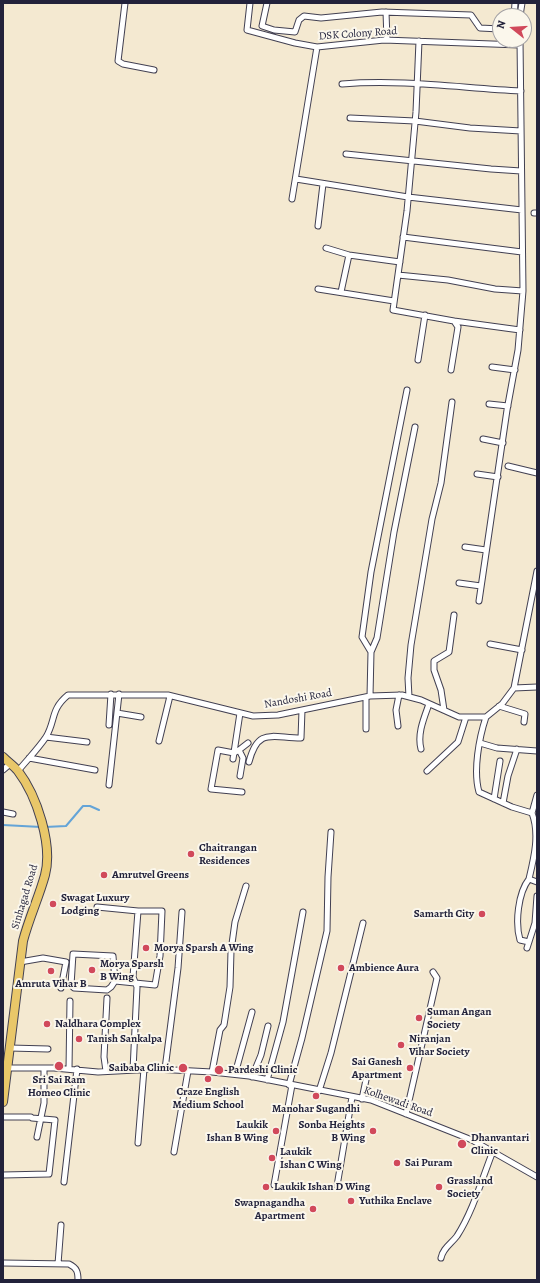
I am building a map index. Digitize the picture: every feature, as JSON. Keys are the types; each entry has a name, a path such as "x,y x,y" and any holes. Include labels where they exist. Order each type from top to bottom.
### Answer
{"main road":[{"name":"Sinhagad Road","path":"3,757 18,771 32,794 40,813 48,851 46,873 28,923 20,962 3,1102"}],"street":[{"path":"124,3 118,61 123,64 154,70"},
{"name":"DSK Colony Road","path":"250,3 247,30 295,44 318,47 388,40 492,42"},
{"path":"267,3 262,26 295,32 299,20 304,16 321,18 386,12 471,15 480,28 492,29"},
{"path":"386,12 388,40"},
{"path":"419,41 415,121 408,197 393,310 454,321 520,330"},
{"path":"292,199 318,47"},
{"path":"479,601 508,406 515,370 523,291 520,48"},
{"path":"342,84 371,82 417,83 521,91"},
{"path":"350,118 415,121 470,128 521,131"},
{"path":"346,154 521,171"},
{"path":"296,179 408,197 522,210"},
{"path":"318,226 323,184"},
{"path":"403,237 522,252"},
{"path":"326,248 349,255 400,262"},
{"path":"341,292 349,255"},
{"path":"398,275 448,280 495,289 523,291"},
{"path":"318,289 394,301"},
{"path":"418,360 424,316"},
{"path":"451,370 458,327 454,321"},
{"path":"492,367 515,370"},
{"path":"371,652 362,637 371,572 407,390"},
{"path":"409,697 408,678 411,645 432,519 441,483 452,402"},
{"path":"489,404 508,406"},
{"path":"366,729 371,652 377,638 414,428"},
{"path":"483,439 503,443"},
{"path":"508,466 537,473"},
{"path":"477,474 498,477"},
{"path":"466,547 486,550"},
{"path":"532,813 502,803 479,792 476,782 480,743 486,717 499,706 514,688 537,571"},
{"path":"459,583 481,586"},
{"path":"444,710 441,690 434,670 434,661 449,652 454,615"},
{"path":"490,644 522,650"},
{"path":"514,688 537,687"},
{"path":"109,725 111,694"},
{"path":"108,785 119,694"},
{"name":"Nandoshi Road","path":"18,771 46,737 54,712 60,702 68,695 119,694 170,696 240,713 260,716 278,715 368,696 400,695 429,704 458,717 486,717"},
{"path":"398,726 396,710 400,695"},
{"path":"159,741 170,696"},
{"path":"421,749 419,743 421,727 429,704"},
{"path":"499,706 525,714 524,722"},
{"path":"249,762 253,747 263,738 270,736 301,738 302,710"},
{"path":"240,713 237,757 240,776"},
{"path":"117,714 141,717"},
{"path":"427,771 458,742 466,717"},
{"path":"46,737 87,742"},
{"path":"237,757 248,743"},
{"path":"480,743 497,748 537,751"},
{"path":"502,803 508,776 517,749"},
{"path":"237,757 218,750 211,789 242,792"},
{"path":"29,758 95,770"},
{"path":"494,799 500,761"},
{"path":"3,770 10,764"},
{"path":"529,942 520,940 518,930 521,900 537,848 536,821 532,813 537,795"},
{"path":"3,812 13,814"},
{"path":"274,1185 290,1085 327,931 331,832"},
{"path":"529,877 537,882"},
{"path":"212,1072 230,987 231,951 235,922 246,886"},
{"path":"527,948 535,923 537,896"},
{"path":"97,906 138,911 162,911 160,956 155,985 115,981"},
{"path":"133,1070 137,987 133,977 138,911"},
{"path":"165,1069 178,968 182,912"},
{"path":"267,1080 283,1022 303,912"},
{"path":"319,1091 331,1053 363,923"},
{"path":"73,954 113,956 115,981 112,987 107,990 74,988 71,986 73,954"},
{"path":"20,962 43,958 66,962 61,988"},
{"path":"406,1114 437,978 433,972"},
{"path":"106,1072 104,1057 107,998"},
{"path":"68,1069 70,1001"},
{"path":"235,1074 252,1012"},
{"path":"252,1077 261,1055 268,1026"},
{"path":"10,1048 48,1049"},
{"name":"Kolhewadi Road","path":"7,1068 68,1069 106,1072 165,1069 212,1072 235,1074 362,1098 472,1140 537,1176"},
{"path":"37,1137 44,1103 44,1069"},
{"path":"138,1143 144,1069"},
{"path":"64,1182 77,1070"},
{"path":"174,1152 188,1070"},
{"path":"362,1098 367,1075"},
{"path":"337,1186 352,1097"},
{"path":"3,1117 31,1116 32,1118 55,1120 49,1174 3,1175"},
{"path":"441,1258 442,1252 456,1237 465,1221 493,1151"},
{"path":"58,1264 61,1225"},
{"path":"3,1263 70,1264 74,1266 78,1273 78,1280"}],"waterway":[{"path":"45,827 66,826 83,806 90,806 99,810"},
{"path":"3,825 41,827"}],"place":[{"name":"Chaitrangan Residences","path":"191,854"},
{"name":"Amrutvel Greens","path":"104,875"},
{"name":"Swagat Luxury Lodging","path":"53,904"},
{"name":"Samarth City","path":"482,914"},
{"name":"Morya Sparsh A Wing","path":"146,948"},
{"name":"Ambience Aura","path":"341,968"},
{"name":"Morya Sparsh B Wing","path":"92,970"},
{"name":"Amruta Vihar B","path":"51,971"},
{"name":"Suman Angan Society","path":"419,1018"},
{"name":"Naldhara Complex","path":"47,1024"},
{"name":"Tanish Sankalpa","path":"79,1039"},
{"name":"Niranjan Vihar Society","path":"401,1045"},
{"name":"Sri Sai Ram Homeo Clinic","path":"59,1066"},
{"name":"Saibaba Clinic","path":"183,1068"},
{"name":"Sai Ganesh Apartment","path":"410,1068"},
{"name":"Pardeshi Clinic","path":"219,1070"},
{"name":"Craze English Medium School","path":"208,1079"},
{"name":"Manohar Sugandhi","path":"316,1096"},
{"name":"Laukik Ishan B Wing","path":"276,1131"},
{"name":"Sonba Heights B Wing","path":"373,1131"},
{"name":"Dhanvantari Clinic","path":"462,1144"},
{"name":"Laukik Ishan C Wing","path":"272,1158"},
{"name":"Sai Puram","path":"397,1163"},
{"name":"Laukik Ishan D Wing","path":"266,1187"},
{"name":"Grassland Society","path":"439,1187"},
{"name":"Yuthika Enclave","path":"351,1201"},
{"name":"Swapnagandha Apartment","path":"313,1209"}]}
